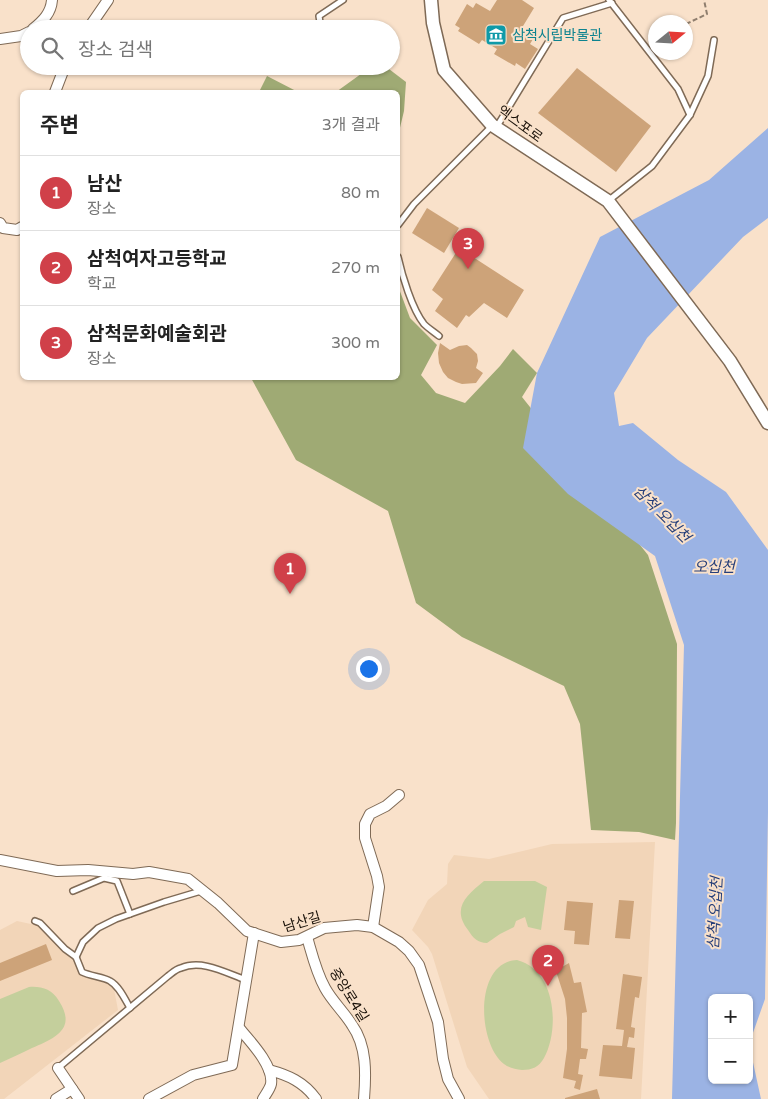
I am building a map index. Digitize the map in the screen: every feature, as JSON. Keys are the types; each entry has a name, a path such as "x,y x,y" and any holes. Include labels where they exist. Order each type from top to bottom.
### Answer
{"street":[{"path":"43,20 51,8 52,0"},
{"path":"94,20 108,0"},
{"name":"엑스포로","path":"430,0 433,23 444,70 494,127 608,201 730,361 768,423"},
{"path":"0,40 20,36"},
{"path":"56,90 62,75"},
{"path":"0,223 3,228 17,230 20,228"},
{"path":"373,927 378,888 377,876 365,838 365,824 370,814 386,806 399,795"},
{"name":"남산길","path":"0,860 57,871 106,875 149,872 188,878 247,931 281,942 299,940 324,928 357,925 373,927 399,942 409,951 419,965 438,1022 443,1059 448,1078 460,1099"},
{"path":"149,1099 193,1075 232,1065 254,933"},
{"name":"중앙로4길","path":"307,937 313,960 325,988 354,1026 365,1055 364,1099"},
{"path":"239,1028 255,1048 268,1070 271,1084 263,1099"},
{"path":"58,1068 79,1099"},
{"path":"268,1070 288,1074 311,1092 316,1099"},
{"path":"56,1099 72,1089"}],"lane":[{"path":"320,20 319,16 343,0"},
{"path":"400,222 414,204 494,127 563,18 611,2 678,89 690,115"},
{"path":"608,201 652,166 690,115 708,76 714,40"},
{"path":"400,266 402,275 424,324 439,336"},
{"path":"73,891 106,875 116,880 130,914"},
{"path":"76,957 83,942 98,928 130,914 203,890"},
{"path":"35,921 40,923 65,949 76,957 82,972 110,981 118,988 130,1008"},
{"path":"58,1068 180,968 194,965 210,967 247,980"}],"path":[{"path":"693,21 707,14 704,0"}],"shaded area":[{"path":"655,842 641,1099 489,1099 467,1067 432,954 412,930 428,900 447,884 448,864 454,855 489,859 552,844"},
{"path":"17,921 40,926 58,946 71,955 81,976 110,984 114,989 118,1010 4,1099 0,1099 0,930"}],"green space":[{"path":"360,75 397,75 406,82 404,111 400,128 400,90 339,90"},
{"path":"267,76 294,90 260,90"},
{"path":"400,291 410,318 437,345 421,375 436,393 465,403 500,366 513,349 537,373 522,397 648,555 677,644 675,840 639,832 591,830 580,724 564,686 462,637 416,603 388,511 296,460 252,380 400,380"},
{"path":"484,881 535,881 547,887 541,930 528,927 525,917 516,921 514,927 487,943 476,939 463,922 461,909 467,897"},
{"path":"517,960 530,966 540,975 547,988 553,1017 549,1046 544,1058 537,1066 526,1070 504,1064 495,1054 485,1022 484,1005 487,988 493,974 503,964"},
{"path":"29,987 46,989 56,997 64,1011 66,1019 64,1026 55,1036 0,1063 0,999"}],"water":[{"name":"오십천","path":"768,128 768,218 743,237 647,338 614,393 619,426 633,423 678,460 726,492 768,550 768,812 765,999 753,1033 753,994 708,994 708,1084 753,1084 753,1062 761,1099 672,1099 684,645 655,556 568,494 523,448 537,373 600,237 709,180"}],"building":[{"name":"삼척시립박물관","path":"497,0 522,0 534,8 520,31 533,39 530,44 538,49 525,69 516,63 515,66 494,54 497,49 482,40 479,44 458,31 460,28 455,25 467,4 473,8 476,3 490,11"},
{"path":"577,68 651,126 616,172 538,113"},
{"path":"427,208 459,228 444,253 412,233"},
{"path":"459,248 524,290 507,318 484,303 469,317 466,315 457,328 435,311 443,299 432,290"},
{"path":"440,343 450,350 467,345 477,354 476,368 483,373 476,383 462,384 448,378 439,363"},
{"path":"619,900 634,901 630,939 615,938"},
{"path":"567,901 593,903 589,945 574,944 575,931 564,930"},
{"path":"46,944 52,960 0,981 0,963"},
{"path":"560,960 562,967 569,963 574,983 581,982 587,1012 582,1013 581,1048 588,1049 586,1059 580,1059 578,1074 583,1075 580,1090 574,1088 576,1081 563,1078 567,1049 567,1018 565,999 553,962"},
{"path":"623,974 642,977 639,998 635,997 631,1027 635,1028 634,1038 629,1037 627,1047 635,1048 632,1079 599,1076 603,1045 622,1046 624,1030 616,1029"},
{"path":"597,1089 600,1099 565,1099 565,1098"}],"place":[{"name":"삼척시립박물관","path":"496,35"},
{"name":"삼척문화예술회관","path":"468,269"},
{"name":"남산","path":"290,594"},
{"name":"삼척여자고등학교","path":"548,986"}],"water label":[{"name":"삼척 오십천","path":"662,514"},
{"name":"삼척 오십천","path":"715,913"}]}
